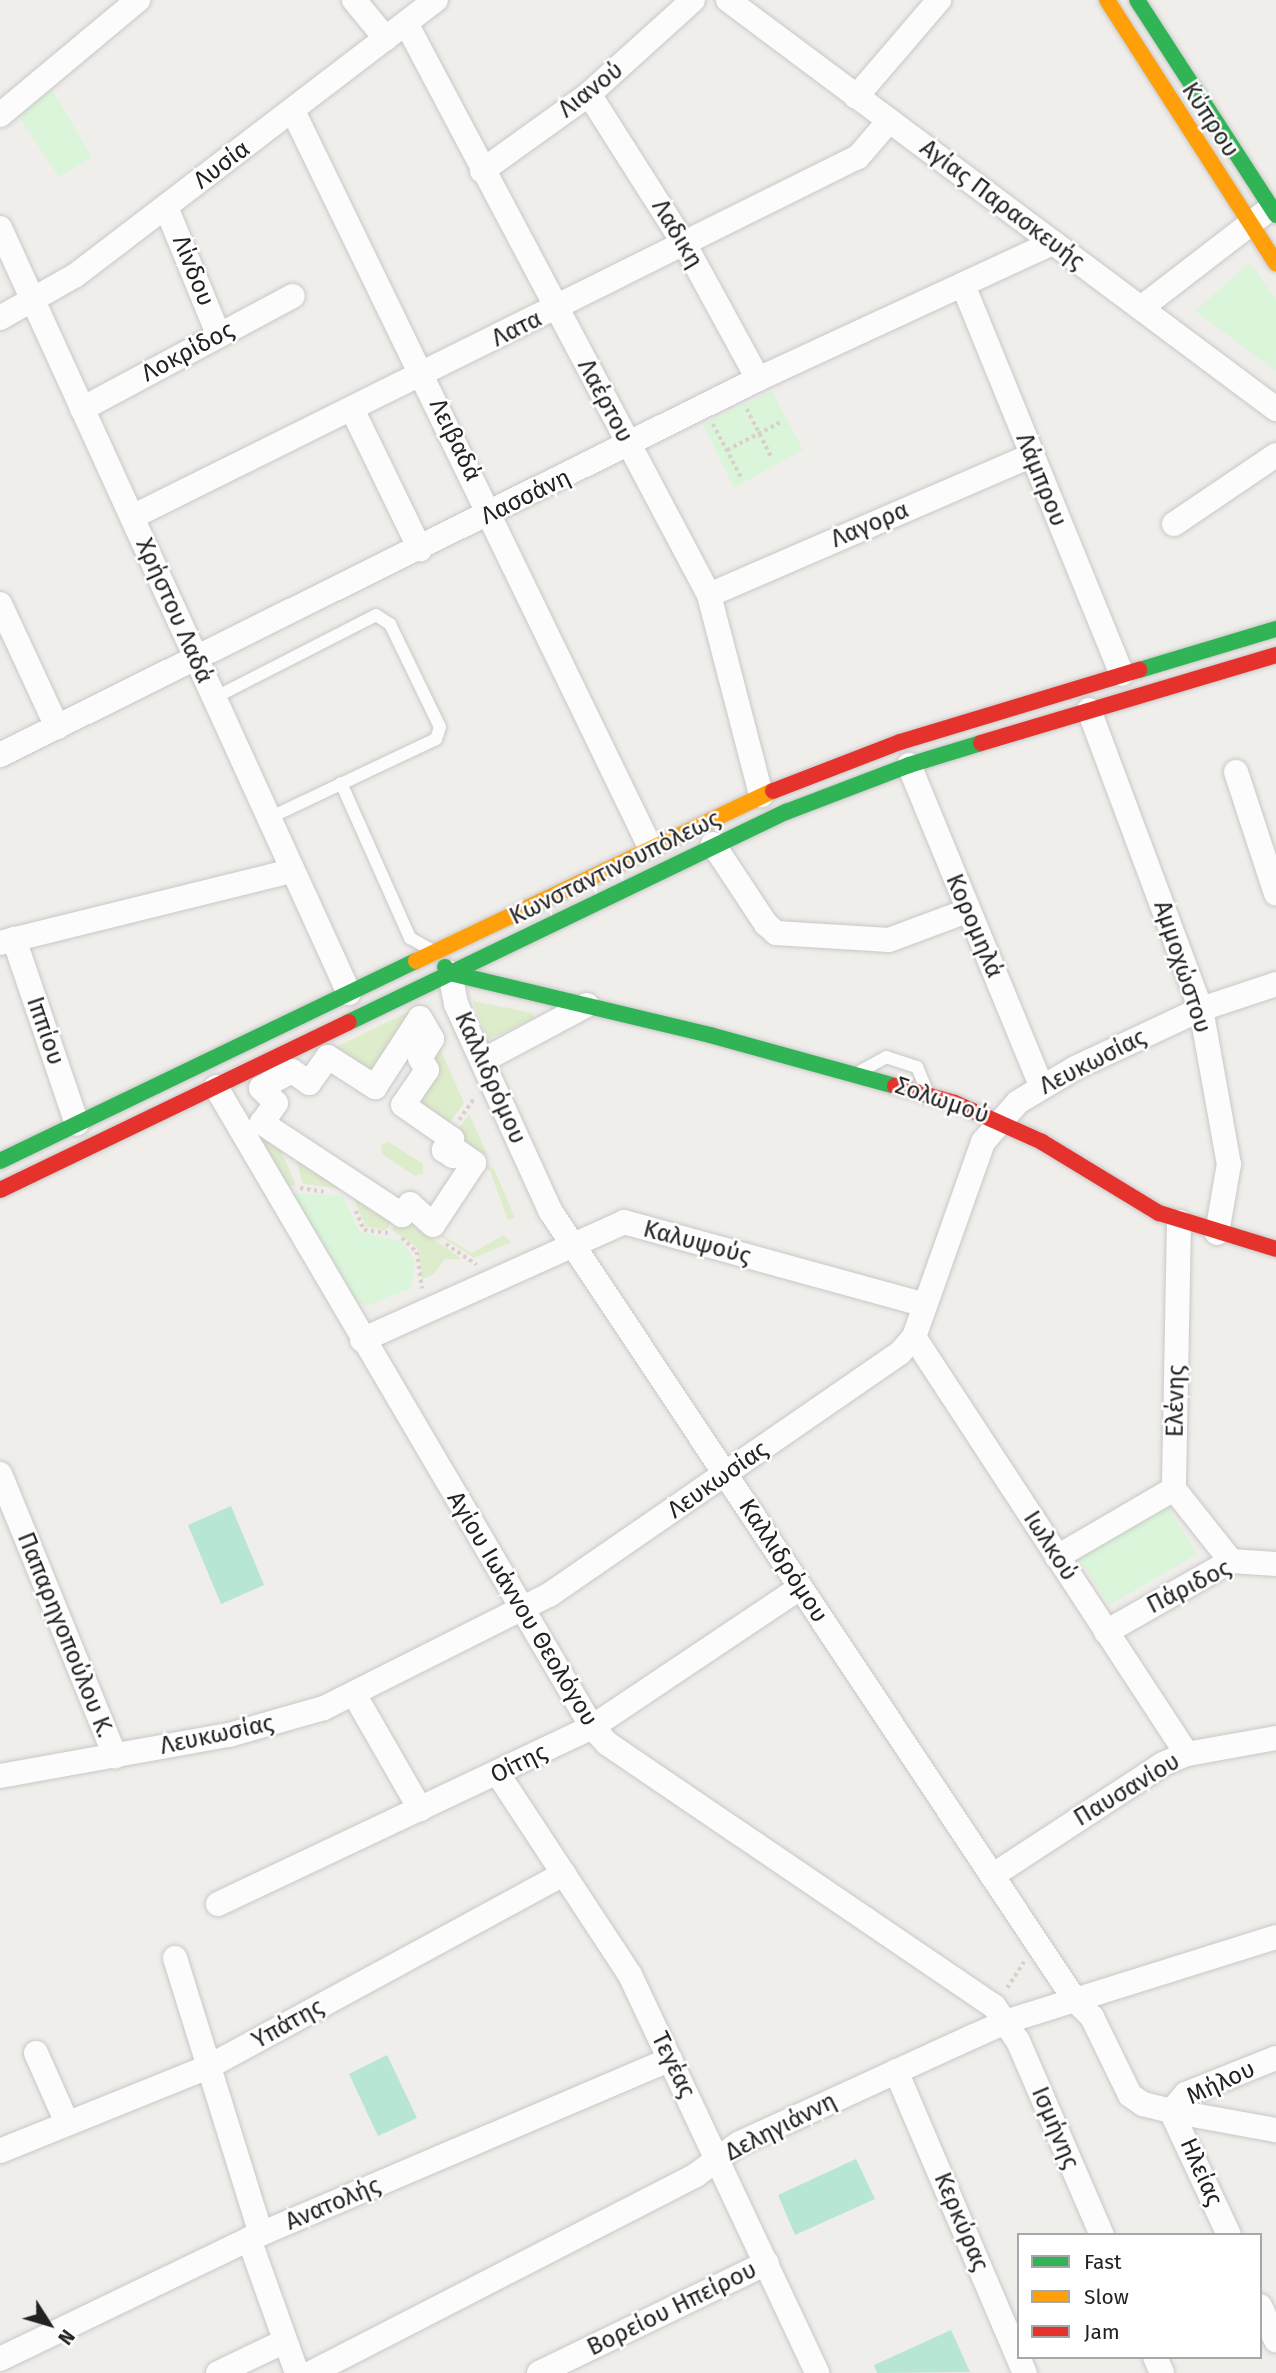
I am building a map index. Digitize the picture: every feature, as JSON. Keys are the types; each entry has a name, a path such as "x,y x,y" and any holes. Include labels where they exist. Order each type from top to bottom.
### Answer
{"main road":[{"name":"Κύπρου","path":"1107,0 1276,263"},
{"name":"Κύπρου","path":"1136,0 1275,211"},
{"name":"Κωνσταντινουπόλεως","path":"0,1190 216,1087 650,847 761,795 900,742 1276,629"},
{"name":"Κωνσταντινουπόλεως","path":"0,1161 349,993 443,963 713,844 909,765 1276,655"},
{"name":"Σολωμού","path":"443,963 587,1005 929,1094 998,1121 1180,1222 1276,1250"}],"street":[{"path":"0,115 138,0"},
{"path":"354,0 386,38"},
{"name":"Λυσία","path":"0,318 35,302 166,207 436,0"},
{"name":"Λιανού","path":"482,171 589,94 693,0"},
{"path":"856,97 939,0"},
{"name":"Αγίας Παρασκευής","path":"743,4 856,97 1276,409"},
{"name":"Λαέρτου","path":"406,23 482,171 709,595 761,795"},
{"name":"Λαδικη","path":"589,94 685,245 758,379"},
{"name":"Λειβαδά","path":"293,111 491,514 650,847"},
{"name":"Λατα","path":"132,517 556,310 858,158 889,121"},
{"name":"Λίνδου","path":"166,207 219,336"},
{"path":"1141,308 1248,221 1275,211"},
{"name":"Χρήστου Λαδά","path":"0,228 349,993"},
{"name":"Λασσάνη","path":"0,755 629,446 758,379 1053,243"},
{"name":"Λάμπρου","path":"963,285 1030,456 1122,674"},
{"name":"Λοκρίδος","path":"82,409 293,296"},
{"path":"352,409 420,549"},
{"path":"1174,524 1276,455"},
{"name":"Λαγορα","path":"709,595 1030,456"},
{"path":"0,604 57,727"},
{"name":"Αμμοχώστου","path":"1089,710 1201,1009 1228,1164 1217,1233"},
{"name":"Κορομηλά","path":"909,765 967,911 1042,1087"},
{"path":"1236,772 1276,894"},
{"path":"713,844 766,924 776,933 889,940 967,911"},
{"path":"7,941 292,872"},
{"name":"Ιππίου","path":"7,941 77,1124"},
{"name":"Καλλιδρόμου","path":"443,963 456,1004 551,1212 1037,1944 1075,2000 1092,2017 1130,2095"},
{"name":"Λευκωσίας","path":"0,1776 273,1724 354,1694 522,1611 900,1353 914,1337 983,1142 998,1121 1042,1087 1201,1009 1276,984"},
{"path":"485,1069 587,1005"},
{"path":"420,1018 432,1039 420,1058 426,1070 403,1105 448,1136 452,1139 444,1150 453,1156 457,1151 474,1163 433,1225 410,1204 402,1215 262,1123 276,1103 261,1088 292,1072 309,1083 328,1057 375,1087 420,1018"},
{"name":"Αγίου Ιωάννου Θεολόγου","path":"216,1087 362,1340 592,1727 608,1744 1001,2013"},
{"name":"Καλυψούς","path":"362,1340 624,1222 925,1305"},
{"name":"Ελένης","path":"1174,1489 1180,1222"},
{"name":"Ιωλκού","path":"914,1337 1187,1754"},
{"name":"Παπαρηγοπούλου Κ.","path":"0,1474 115,1756"},
{"path":"1057,1557 1174,1489 1231,1561"},
{"name":"Πάριδος","path":"1106,1632 1231,1561 1276,1564"},
{"name":"Οίτης","path":"218,1904 498,1774 592,1727 800,1588"},
{"path":"354,1694 420,1809"},
{"name":"Παυσανίου","path":"992,1876 1163,1764 1187,1754 1276,1738"},
{"name":"Τεγέας","path":"498,1774 620,1956 718,2158 817,2373"},
{"name":"Υπάτης","path":"0,2151 208,2067 564,1874"},
{"name":"Δεληγιάννη","path":"312,2373 696,2175 738,2144 896,2071 1001,2013 1075,2000 1276,1937"},
{"path":"175,1958 285,2341 297,2373"},
{"name":"Ισμήνης","path":"1001,2013 1101,2233"},
{"path":"36,2053 67,2123"},
{"name":"Μήλου","path":"1130,2095 1143,2104 1171,2111 1186,2094 1276,2058"},
{"name":"Ανατολής","path":"0,2359 255,2237 670,2059"},
{"name":"Κερκύρας","path":"896,2071 1017,2354"},
{"path":"1171,2111 1276,2130"},
{"name":"Ηλείας","path":"1171,2111 1227,2233"},
{"name":"Βορείου Ηπείρου","path":"539,2373 767,2263"},
{"path":"1262,2310 1276,2341"},
{"path":"218,2373 285,2341"}],"lane":[{"path":"214,698 376,615 383,616 439,732 436,739 269,818"},
{"path":"341,783 410,938 443,963"},
{"path":"857,1074 886,1057 917,1067 929,1094"}],"path":[{"path":"704,407 741,477"},
{"path":"747,408 772,458"},
{"path":"727,450 781,422"},
{"path":"448,1136 485,1069"},
{"path":"279,1196 300,1188 330,1193"},
{"path":"354,1205 365,1230 394,1235 417,1252 418,1277 431,1310"},
{"path":"436,1238 500,1279"},
{"path":"1001,2013 1037,1944"}],"green space":[{"path":"52,89 92,157 59,177 18,115"},
{"path":"1250,262 1276,300 1276,371 1195,311"},
{"path":"772,391 803,450 734,488 703,424"},
{"path":"473,1001 533,1013 534,1018 488,1040"},
{"path":"410,1011 368,1079 326,1052"},
{"path":"436,1039 464,1103 445,1129 414,1108 440,1070 429,1048"},
{"path":"469,1114 488,1156 454,1135"},
{"path":"255,1128 275,1136 296,1185 287,1186"},
{"path":"389,1142 423,1164 423,1173 415,1176 382,1154 381,1145"},
{"path":"452,1142 494,1169 515,1218 508,1220 490,1171"},
{"path":"296,1160 396,1215 386,1230 366,1227 353,1197 343,1189 303,1184"},
{"path":"292,1193 343,1196 360,1232 403,1242 415,1262 411,1288 368,1305 358,1303"},
{"path":"405,1213 472,1253 504,1235 511,1242 474,1258"},
{"path":"400,1217 462,1259 445,1259 433,1275 422,1279 417,1247 391,1230"},
{"path":"1167,1505 1197,1554 1109,1605 1078,1557"},
{"path":"231,1506 264,1585 221,1604 188,1525"},
{"path":"387,2055 417,2118 378,2136 349,2074"},
{"path":"856,2159 875,2199 795,2235 778,2195"},
{"path":"951,2330 970,2372 877,2373 874,2365"}],"traffic: fast":[{"path":"1137,0 1276,215"},
{"path":"1139,670 1276,629"},
{"path":"349,1022 786,812 909,765 981,743"},
{"path":"0,1161 416,961"},
{"path":"445,967 450,973 710,1035 895,1086"}],"traffic: slow":[{"path":"1107,0 1276,263"},
{"path":"416,961 773,791"}],"traffic: jam":[{"path":"981,743 1276,655"},
{"path":"773,791 900,742 1139,670"},
{"path":"0,1190 349,1022"},
{"path":"895,1086 955,1103 1042,1142 1159,1213 1276,1249"}]}
